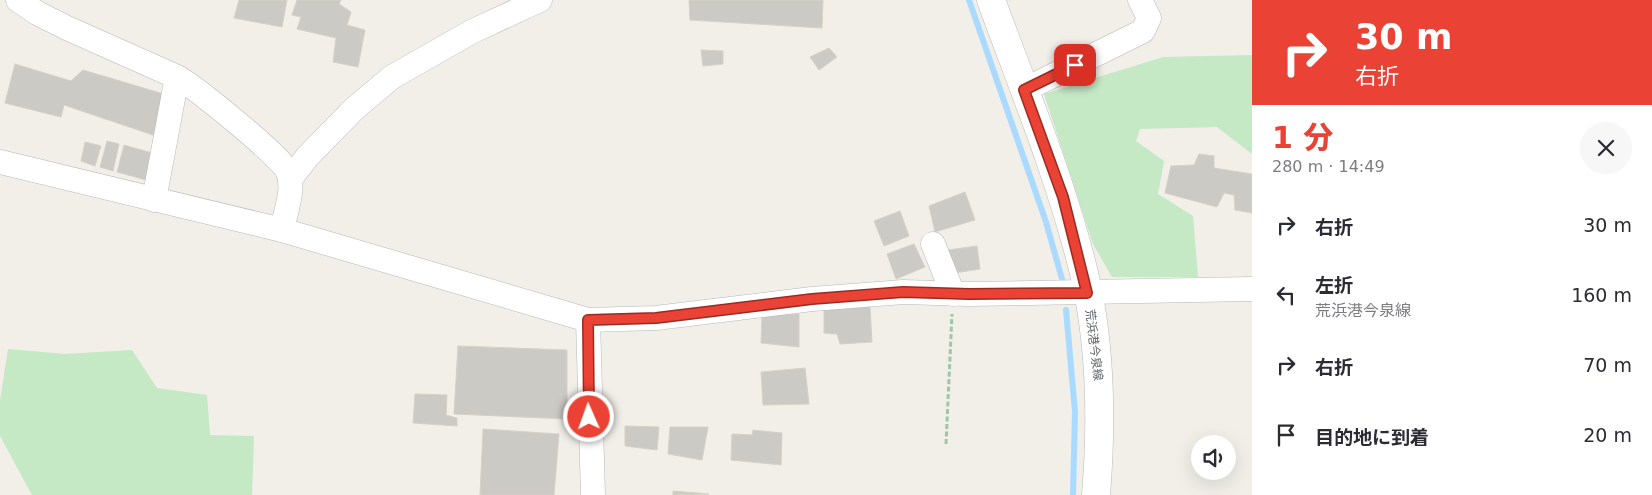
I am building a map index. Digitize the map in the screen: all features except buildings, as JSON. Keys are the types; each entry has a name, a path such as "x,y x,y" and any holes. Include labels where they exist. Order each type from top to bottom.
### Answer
{"main road":[{"name":"荒浜港今泉線","path":"991,0 1063,197 1087,293 1100,396 1096,495"}],"street":[{"path":"18,0 37,13 67,28 177,77 194,87 262,145 288,170 290,179 282,230"},
{"path":"290,179 308,156 354,109 392,78 472,31 540,0"},
{"path":"1024,90 1144,31 1149,18 1140,0"},
{"path":"154,200 177,77"},
{"path":"0,162 282,230 588,320 656,318 812,299 894,293 1087,293 1252,289"},
{"path":"933,244 953,294"},
{"path":"588,320 593,495"}],"path":[{"path":"946,444 953,294"}],"green space":[{"path":"1252,55 1252,154 1217,127 1140,129 1136,141 1164,161 1158,194 1193,216 1198,277 1112,277 1093,244 1044,94 1163,57"},
{"path":"8,349 65,354 132,350 157,388 207,395 210,435 254,436 252,495 32,495 0,436 0,401"}],"waterway":[{"path":"969,0 1046,222 1062,279"},
{"path":"1066,310 1075,412 1073,495"}],"route":[{"path":"589,417 588,320 673,317 713,310 812,299 903,292 969,294 1087,293 1084,274 1063,197 1024,90 1075,65"}]}
